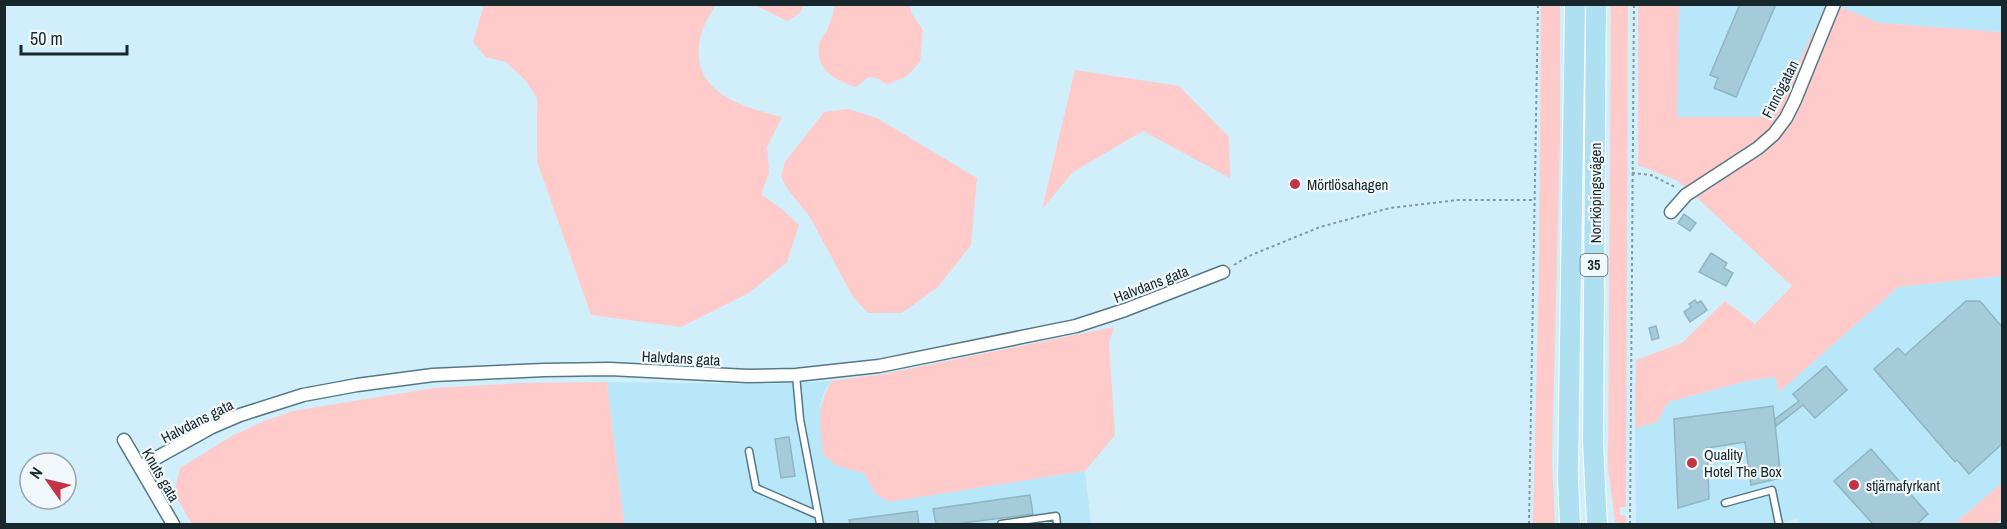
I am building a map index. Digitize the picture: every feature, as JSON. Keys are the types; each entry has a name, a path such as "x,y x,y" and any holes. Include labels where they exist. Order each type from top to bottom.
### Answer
{"main road":[{"name":"Norrköpingsvägen","path":"1570,525 1575,4"},
{"name":"Norrköpingsvägen","path":"1596,4 1593,441 1597,525"}],"street":[{"name":"Finnögatan","path":"1671,212 1686,195 1758,148 1774,134 1786,118 1795,100 1834,4"},
{"name":"Halvdans gata","path":"140,467 212,427 240,415 303,395 357,385 433,375 544,370 610,369 747,376 796,375 879,366 1076,326 1125,310 1223,272"},
{"name":"Knuts gata","path":"124,440 173,525"}],"lane":[{"path":"796,375 800,419 820,525"},
{"path":"749,451 756,488 818,515"},
{"path":"1725,503 1772,490 1779,525"},
{"path":"1001,525 1056,516 1057,525"}],"path":[{"path":"1529,525 1538,4"},
{"path":"1630,525 1634,4"},
{"path":"1632,173 1651,175 1667,181 1686,195"},
{"path":"1223,272 1249,256 1320,227 1381,210 1458,200 1535,200"}],"shaded area":[{"path":"1841,4 2002,5 2002,32 1880,23 1840,7"},
{"path":"484,5 715,5 701,34 699,53 702,69 709,82 733,101 782,117 767,147 769,173 761,194 799,225 787,262 749,293 681,327 591,315 537,161 537,98 526,81 506,62 486,57 473,42"},
{"path":"755,5 804,5 800,13 787,21"},
{"path":"835,5 910,5 912,14 923,30 920,62 907,76 887,85 879,79 869,77 856,87 834,78 820,61 819,43 829,26"},
{"path":"1541,5 1560,5 1560,137 1552,459 1555,524 1533,524 1539,270"},
{"path":"1611,5 1628,5 1626,507 1620,507 1620,515 1626,516 1626,524 1615,522 1608,468"},
{"path":"1638,5 1679,5 1677,117 1763,117 1773,111 1780,102 1826,5 1829,5 1795,92 1773,129 1761,141 1687,189 1678,181 1638,165"},
{"path":"1679,5 1826,5 1790,83 1774,111 1763,117 1676,117"},
{"path":"1840,7 1880,23 2002,32 2002,276 1898,287 1779,392 1775,377 1747,381 1668,402 1657,422 1635,428 1636,360 1682,343 1725,301 1755,324 1792,286 1696,197 1760,155 1779,138 1801,102"},
{"path":"1075,70 1179,86 1229,137 1230,178 1143,131 1073,172 1042,209"},
{"path":"848,109 877,118 977,178 971,245 938,287 902,313 868,313 853,297 810,217 781,177 785,162 824,112"},
{"path":"2002,276 2002,483 1954,524 1799,524 1797,519 1773,524 1636,524 1635,428 1657,422 1668,402 1747,381 1775,377 1779,392 1898,287"},
{"path":"1114,327 1109,342 1115,435 1085,471 888,502 875,493 864,473 837,466 823,455 821,408 832,381 884,374"},
{"path":"832,381 824,392 820,406 855,471 864,473 875,493 888,502 1085,471 1091,524 624,524 607,382 768,384"},
{"path":"607,382 624,524 192,524 174,493 180,468 232,436 293,411 434,388 521,383"},
{"path":"2002,483 2002,518 1996,524 1954,524"}],"building":[{"path":"1740,4 1776,4 1736,97 1714,88 1718,78 1710,75"},
{"path":"1684,214 1696,223 1690,231 1678,223"},
{"path":"1711,253 1727,263 1724,268 1733,273 1726,286 1699,272"},
{"path":"1695,300 1697,303 1701,301 1707,310 1690,322 1684,312"},
{"path":"1966,301 1980,301 2002,327 2002,444 1969,474 1957,460 1955,462 1874,369 1898,348 1905,355"},
{"path":"1656,326 1659,338 1652,340 1649,328"},
{"path":"1826,366 1847,390 1815,418 1803,405 1776,426 1775,419 1799,401 1793,394"},
{"name":"Quality Hotel The Box","path":"1773,406 1781,478 1751,485 1745,442 1707,448 1709,499 1678,508 1674,419"},
{"path":"789,437 795,476 781,478 775,439"},
{"path":"1871,449 1928,514 1917,524 1873,524 1834,481"},
{"path":"1030,495 1033,514 955,524 936,524 933,509"},
{"path":"917,511 919,524 850,524 849,520"}],"place":[{"name":"Mörtlösahagen","path":"1295,184"},
{"name":"Quality Hotel The Box","path":"1692,463"},
{"name":"stjärnafyrkant","path":"1854,485"}]}
